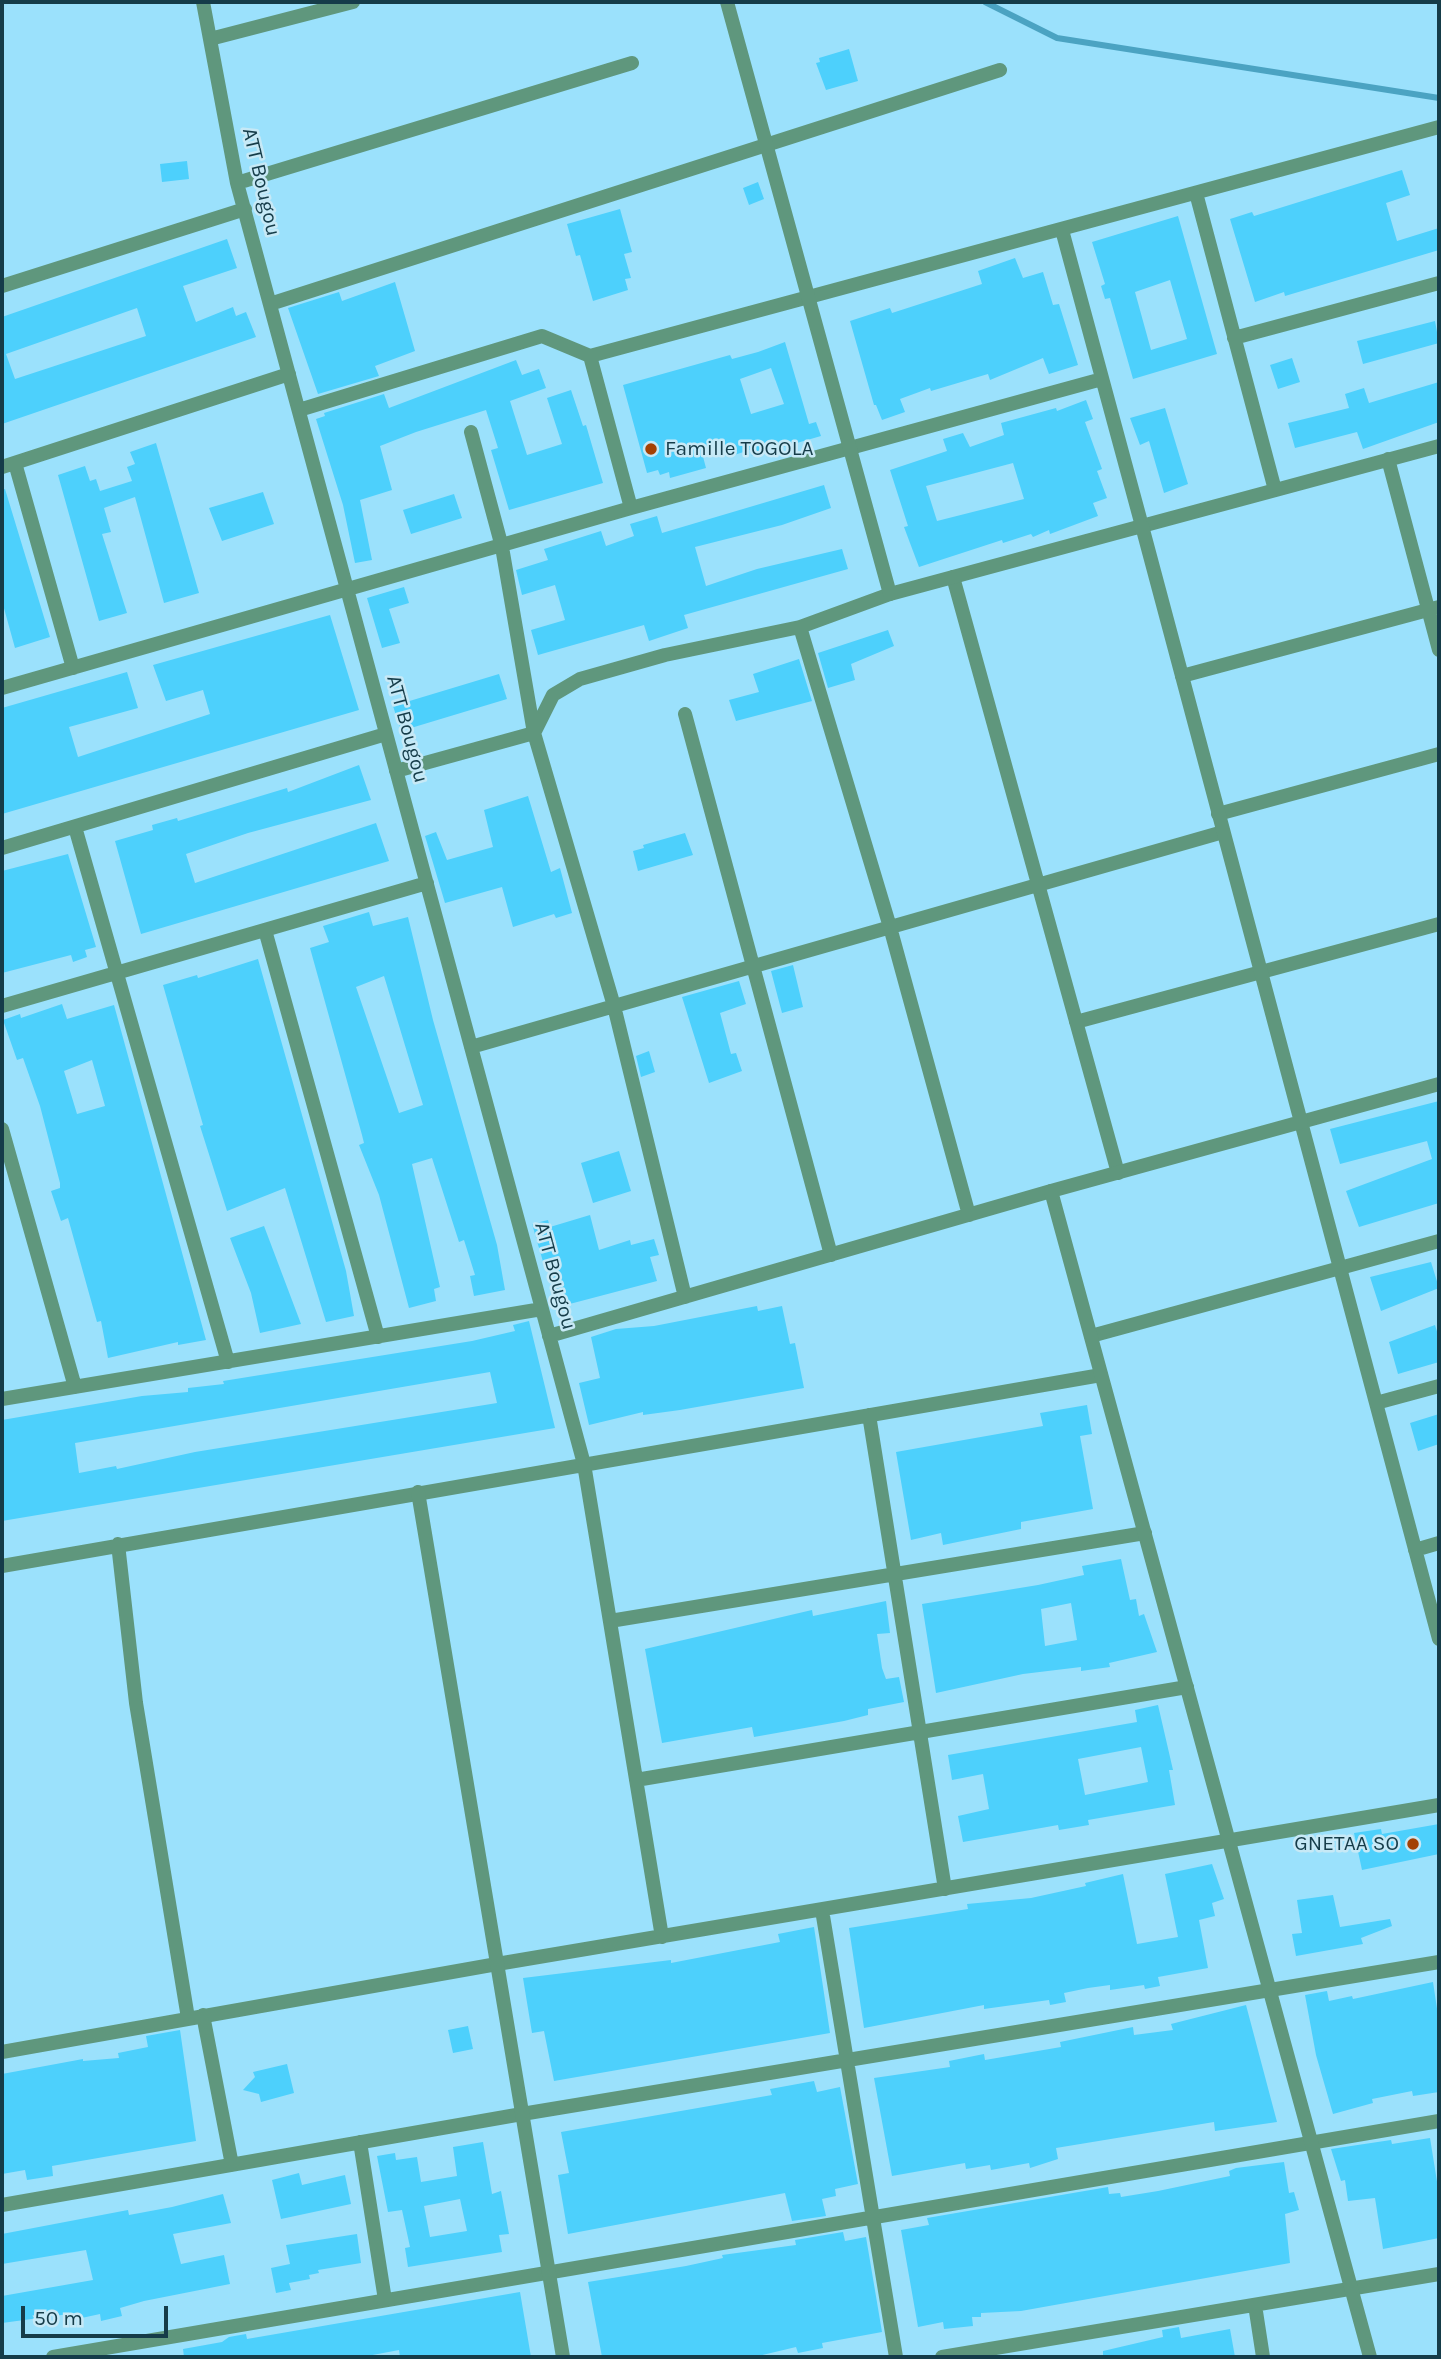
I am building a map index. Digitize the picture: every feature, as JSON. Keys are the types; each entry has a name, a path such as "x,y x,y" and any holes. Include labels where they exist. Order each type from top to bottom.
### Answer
{"street":[{"name":"ATT Bougou","path":"203,2 237,183 584,1464 662,1937"},
{"path":"210,39 353,2"},
{"path":"727,2 890,594"},
{"path":"237,183 632,63"},
{"path":"270,304 1000,70"},
{"path":"299,410 542,336 590,356 1439,127"},
{"path":"1196,193 1275,490"},
{"path":"2,286 244,209"},
{"path":"1062,230 1439,1639"},
{"path":"1234,338 1439,283"},
{"path":"590,356 631,508"},
{"path":"73,668 8,465 289,374"},
{"path":"2,688 631,508 1102,379"},
{"path":"471,432 502,547 534,733 614,1006 685,1297"},
{"path":"397,771 534,733 553,695 580,679 665,655 800,627 890,594 1439,446"},
{"path":"1388,459 1434,608 1439,650"},
{"path":"953,577 1118,1173"},
{"path":"1182,676 1434,608"},
{"path":"800,627 890,927 969,1215"},
{"path":"685,714 831,1255"},
{"path":"2,848 386,734"},
{"path":"1218,814 1439,754"},
{"path":"75,827 228,1362"},
{"path":"471,1047 1223,832"},
{"path":"2,1006 427,883"},
{"path":"1076,1022 1439,924"},
{"path":"265,930 379,1337"},
{"path":"549,1336 1051,1191 1439,1084"},
{"path":"2,1129 75,1387"},
{"path":"1051,1191 1370,2357"},
{"path":"1091,1336 1439,1241"},
{"path":"2,1399 542,1309"},
{"path":"2,1566 1101,1375"},
{"path":"1376,1403 1439,1386"},
{"path":"869,1415 945,1889"},
{"path":"418,1492 562,2357"},
{"path":"610,1621 1145,1533"},
{"path":"1415,1550 1439,1543"},
{"path":"118,1544 136,1703 188,2018"},
{"path":"636,1780 1187,1687"},
{"path":"2,2052 497,1964 1439,1804"},
{"path":"822,1910 897,2357"},
{"path":"2,2206 360,2142 1439,1962"},
{"path":"203,2015 232,2165"},
{"path":"53,2357 104,2352 548,2271 1439,2122"},
{"path":"360,2142 385,2300"},
{"path":"942,2357 1439,2274"},
{"path":"1255,2305 1263,2357"}],"building":[{"path":"849,49 858,81 826,90 816,63 820,62 819,58"},
{"path":"187,161 189,179 162,182 160,164"},
{"path":"1402,170 1410,195 1386,203 1397,241 1439,228 1439,250 1285,296 1284,292 1255,302 1230,219 1252,212 1254,216"},
{"path":"758,182 764,199 749,205 743,188"},
{"path":"620,209 632,252 624,254 631,278 625,279 628,290 593,301 580,255 576,256 567,224"},
{"path":"1178,216 1217,354 1133,379 1110,298 1105,299 1101,286 1105,284 1092,242","holes":["1170,280 1187,339 1151,350 1135,292"]},
{"path":"227,239 237,268 183,286 196,322 233,307 236,316 246,312 256,337 2,424 2,317","holes":["137,308 146,336 15,379 6,354"]},
{"path":"1015,258 1023,278 1043,272 1053,305 1059,304 1078,365 1049,374 1043,358 990,380 988,374 931,391 930,388 900,399 905,412 882,420 874,405 850,321 890,308 892,313 982,284 978,271"},
{"path":"395,282 415,351 375,366 379,376 318,394 288,308 339,292 342,301"},
{"path":"1435,321 1439,343 1363,364 1357,341"},
{"path":"785,342 809,424 816,422 821,436 752,456 750,450 734,455 731,444 702,453 706,468 670,478 669,472 660,475 658,470 647,473 623,385 730,355 732,359","holes":["771,368 784,404 751,414 740,379"]},
{"path":"1292,358 1300,382 1278,389 1270,365"},
{"path":"516,360 522,375 539,369 546,388 510,401 527,455 562,444 547,398 571,390 583,426 586,425 603,483 509,510 491,450 498,448 486,410 416,432 380,446 392,490 360,500 372,560 355,563 343,505 316,419 325,416 324,413 384,394 389,408"},
{"path":"1439,382 1439,422 1363,449 1357,432 1295,448 1288,423 1349,408 1345,394 1364,388 1369,403"},
{"path":"1086,400 1093,419 1085,422 1102,469 1097,471 1107,498 1093,503 1098,516 1050,534 1049,530 1033,537 1031,534 1003,543 1002,540 919,567 904,527 908,526 890,470 947,451 943,439 963,433 970,447 1004,435 1001,423 1056,408 1057,411","holes":["1013,463 1024,499 937,521 926,486"]},
{"path":"1165,408 1188,484 1164,493 1149,441 1140,445 1130,418"},
{"path":"156,443 199,593 164,603 135,497 104,508 111,532 102,534 127,613 99,621 58,475 85,466 90,481 96,479 100,491 132,481 127,467 135,464 130,452"},
{"path":"824,485 831,508 782,525 695,547 706,586 757,569 842,549 848,569 684,615 688,628 649,641 644,625 538,655 531,630 565,620 555,585 522,595 516,570 548,560 544,549 601,531 606,546 634,536 630,524 657,516 662,533"},
{"path":"5,489 50,637 15,648 2,601 2,490"},
{"path":"263,492 274,524 222,541 209,508"},
{"path":"454,494 462,518 411,534 403,510"},
{"path":"404,587 409,603 389,609 400,643 382,648 367,598"},
{"path":"330,615 359,710 2,814 2,708 127,672 138,708 69,727 78,757 210,714 203,690 166,701 153,665"},
{"path":"888,630 894,646 851,664 855,680 828,688 818,653"},
{"path":"799,659 812,701 736,721 729,700 759,692 753,674"},
{"path":"499,674 507,699 401,731 393,706"},
{"path":"359,765 371,800 248,833 186,854 195,883 376,823 389,861 141,934 115,841 153,830 152,825 177,818 178,821 287,788 288,792"},
{"path":"528,796 551,872 560,868 572,913 556,918 554,914 513,927 502,887 445,903 425,836 436,832 447,860 493,847 484,810"},
{"path":"685,833 693,855 638,871 633,851 644,848 643,845"},
{"path":"68,854 96,947 85,950 87,957 73,962 71,955 2,973 2,871"},
{"path":"369,912 373,926 408,917 433,1020 497,1245 505,1290 474,1296 470,1276 475,1275 464,1240 459,1242 432,1158 412,1164 440,1287 434,1289 436,1301 409,1308 379,1195 359,1145 364,1143 310,948 329,942 323,926","holes":["384,976 423,1105 399,1113 356,987"]},
{"path":"258,959 346,1271 354,1316 326,1322 285,1188 227,1211 200,1126 203,1125 163,985 197,975 198,978"},
{"path":"793,965 803,1007 782,1013 771,971"},
{"path":"739,981 746,1004 720,1013 731,1054 736,1053 742,1071 709,1083 682,997"},
{"path":"62,1004 67,1019 114,1005 206,1340 178,1345 178,1342 108,1358 101,1321 97,1322 68,1218 61,1221 51,1191 60,1188 60,1183 40,1106 23,1058 17,1060 3,1020 20,1014 21,1018","holes":["92,1060 105,1106 77,1114 64,1071"]},
{"path":"649,1051 655,1072 641,1077 636,1056"},
{"path":"1439,1101 1439,1203 1359,1227 1346,1191 1432,1159 1427,1141 1340,1164 1330,1129"},
{"path":"619,1151 631,1191 593,1203 581,1163"},
{"path":"590,1215 599,1250 630,1240 631,1245 654,1239 659,1255 650,1257 657,1281 562,1306 547,1264 544,1265 532,1224 548,1220 550,1227"},
{"path":"264,1226 301,1324 260,1333 251,1293 230,1238"},
{"path":"1431,1262 1439,1288 1381,1311 1370,1277"},
{"path":"757,1306 758,1311 782,1306 790,1344 795,1343 804,1388 680,1410 643,1415 643,1412 589,1425 579,1383 600,1378 591,1337 616,1329 654,1326"},
{"path":"529,1321 555,1428 2,1521 2,1420 142,1396 188,1392 188,1388 224,1384 223,1381 472,1341 515,1331 513,1325","holes":["490,1372 497,1403 195,1452 117,1469 116,1466 79,1473 75,1443"]},
{"path":"1435,1325 1439,1338 1439,1362 1398,1374 1389,1342"},
{"path":"1087,1405 1092,1434 1080,1436 1093,1509 1021,1522 1021,1529 943,1545 941,1533 911,1540 896,1452 1043,1426 1040,1413"},
{"path":"1439,1414 1439,1444 1418,1451 1410,1423"},
{"path":"1121,1559 1130,1600 1136,1599 1139,1616 1144,1614 1157,1652 1109,1663 1110,1667 1081,1671 1081,1667 1023,1674 936,1693 922,1604 1084,1575 1082,1566","holes":["1071,1603 1077,1640 1045,1646 1041,1609"]},
{"path":"886,1601 890,1633 877,1634 882,1668 886,1679 899,1677 904,1702 868,1709 868,1715 844,1721 754,1737 752,1727 662,1743 645,1649 812,1610 813,1616"},
{"path":"1158,1705 1173,1770 1169,1770 1175,1805 1088,1820 1089,1825 1059,1830 1058,1825 963,1842 958,1816 989,1809 983,1774 952,1780 948,1755 1137,1722 1135,1710","holes":["1141,1747 1148,1782 1085,1795 1078,1759"]},
{"path":"1439,1824 1439,1854 1362,1870 1354,1833 1381,1829 1382,1834"},
{"path":"1212,1864 1224,1899 1212,1903 1215,1916 1199,1920 1208,1968 1158,1977 1160,1986 1145,1989 1144,1985 1110,1990 1110,1985 1088,1988 1064,1993 1066,2002 1050,2005 1049,2000 984,2009 984,2005 864,2028 849,1928 968,1909 967,1904 1031,1898 1086,1886 1085,1883 1123,1874 1137,1944 1178,1937 1165,1874"},
{"path":"1333,1895 1340,1927 1390,1919 1392,1926 1361,1938 1363,1944 1296,1956 1292,1934 1302,1933 1297,1900"},
{"path":"814,1927 830,2033 554,2081 544,2031 532,2033 523,1978 671,1960 671,1963 780,1942 778,1934"},
{"path":"1433,1982 1439,2022 1439,2092 1413,2096 1412,2091 1372,2099 1373,2103 1333,2114 1316,2055 1305,1995 1327,1991 1329,2001 1352,1996 1353,1999"},
{"path":"1246,2005 1277,2122 1215,2131 1214,2122 1056,2148 1058,2159 1030,2168 1029,2163 991,2170 990,2165 966,2169 965,2163 892,2176 874,2078 950,2067 949,2061 984,2054 985,2060 1061,2047 1060,2042 1133,2027 1134,2035 1173,2030 1171,2024"},
{"path":"468,2026 473,2049 453,2053 448,2030"},
{"path":"180,2030 196,2141 52,2166 53,2176 27,2180 25,2170 2,2174 2,2074 83,2059 119,2058 118,2053 148,2047 146,2036"},
{"path":"287,2064 294,2093 261,2102 259,2094 243,2090 255,2077 253,2072"},
{"path":"814,2081 817,2092 840,2087 858,2184 835,2189 836,2196 822,2199 826,2216 792,2221 785,2193 568,2234 558,2175 569,2173 561,2132 772,2095 770,2089"},
{"path":"1430,2138 1439,2194 1439,2238 1383,2249 1375,2198 1348,2201 1345,2180 1341,2181 1331,2149 1391,2140 1392,2144"},
{"path":"483,2142 492,2194 501,2191 509,2234 499,2235 502,2252 408,2267 405,2248 410,2247 402,2210 388,2212 377,2156 395,2153 396,2160 417,2157 421,2182 457,2176 453,2147","holes":["460,2199 467,2231 430,2237 424,2206"]},
{"path":"1284,2162 1289,2193 1294,2192 1299,2210 1285,2214 1290,2263 1021,2311 981,2313 981,2317 972,2317 973,2326 944,2329 943,2322 918,2327 901,2230 929,2225 927,2218 1108,2187 1109,2194 1120,2193 1121,2197 1230,2176 1229,2171 1236,2168"},
{"path":"299,2173 302,2185 345,2175 351,2204 281,2219 272,2180"},
{"path":"223,2194 231,2223 173,2234 181,2264 224,2255 230,2284 144,2301 120,2308 122,2316 101,2321 100,2314 77,2319 76,2313 2,2323 2,2296 93,2280 86,2250 2,2264 2,2234 128,2210 129,2215"},
{"path":"843,2232 845,2241 866,2237 882,2332 822,2343 823,2348 798,2353 796,2347 754,2357 602,2357 588,2282 686,2266 723,2258 722,2255 796,2245 795,2240"},
{"path":"357,2234 361,2263 318,2270 319,2273 309,2275 310,2279 289,2283 291,2290 276,2293 271,2268 290,2264 286,2245"},
{"path":"520,2292 531,2357 400,2357 399,2350 362,2357 184,2357 183,2349 222,2342 229,2337 246,2334 247,2339"},
{"path":"1179,2327 1181,2338 1230,2329 1235,2357 1103,2357 1103,2351 1163,2337 1162,2330"}],"waterway":[{"path":"985,2 1057,38 1439,98"}],"place":[{"name":"Famille TOGOLA","path":"651,449"},
{"name":"GNETAA SO","path":"1413,1844"}]}
